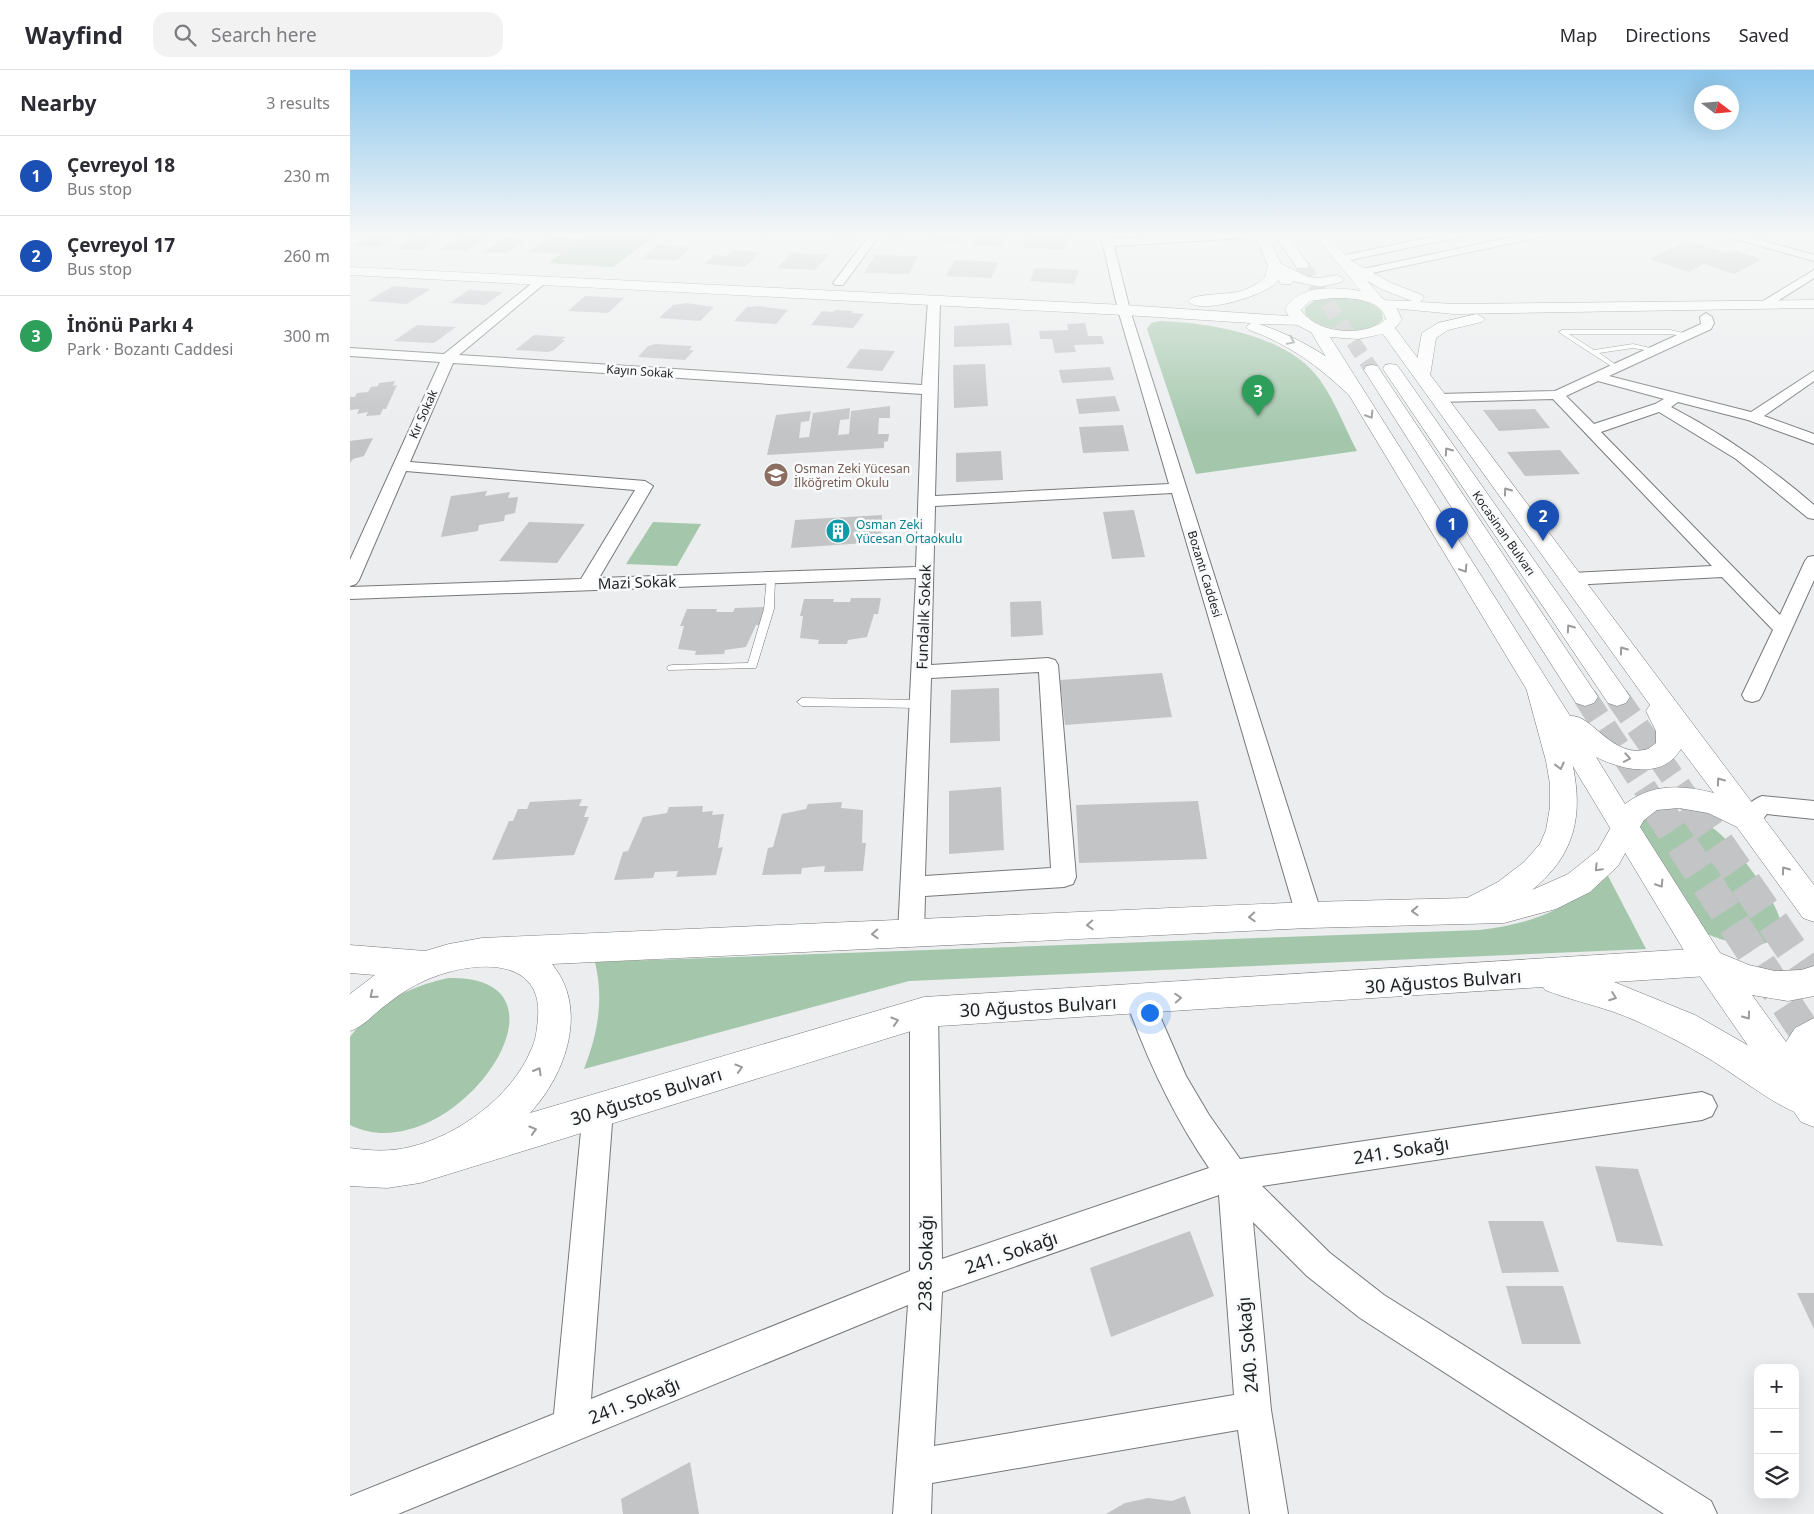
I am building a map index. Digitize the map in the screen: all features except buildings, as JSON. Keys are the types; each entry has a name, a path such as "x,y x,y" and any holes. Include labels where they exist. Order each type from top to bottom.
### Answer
{"main road":[{"path":"901,299 1123,303"},
{"path":"1072,299 1193,308 1356,335 1374,333 1390,326 1414,321 1483,313 1814,304"},
{"path":"1193,308 1221,299"},
{"path":"1280,304 1304,299"},
{"path":"1371,299 1379,302 1483,313 1706,317 1814,316"},
{"path":"1377,299 1392,312 1394,320 1390,326"},
{"path":"1427,299 1483,313"},
{"path":"1298,302 1293,310 1294,314 1309,326 1355,391 1708,962 1814,1108"},
{"path":"1193,308 1263,304"},
{"path":"1193,308 1292,342 1322,360 1355,391"},
{"path":"1422,376 1426,341 1432,332 1483,313"},
{"path":"1390,326 1422,376 1814,909"},
{"path":"1355,391 1347,360 1352,353 1377,350 1400,357 1422,376"},
{"name":"Kocasinan Bulvarı","path":"1584,697 1382,370 1617,697"},
{"path":"1537,686 1581,734 1598,748 1622,758 1645,760 1664,753 1669,747 1670,739 1645,680"},
{"path":"1463,910 1486,902 1524,880 1548,854 1562,826 1565,810 1562,772 1537,686"},
{"path":"350,1016 380,990 425,965 447,957 490,953 1309,915 1504,910 1545,900 1563,892 1595,871 1618,843 1628,818 1644,803 1670,797 1685,798 1717,805 1749,820"},
{"path":"356,1171 394,1170 420,1164 446,1153 495,1122 516,1102 532,1081 545,1059 553,1038 555,1009 549,984 539,972 526,962 509,955 490,953"},
{"path":"350,959 425,965"},
{"path":"1708,962 1745,980 1764,984 1799,986 1814,981"},
{"name":"30 Ağustos Bulvarı","path":"420,1164 924,1012 1532,975 1708,962"},
{"path":"1532,975 1596,992 1661,1016 1737,1056 1814,1108"},
{"path":"1814,1034 1803,1041 1798,1050 1797,1063 1814,1108"}],"street":[{"name":"Kır Sokak","path":"350,580 448,358 519,299"},
{"name":"Bozantı Caddesi","path":"1122,299 1309,915"},
{"path":"1764,304 1771,299"},
{"name":"Fundalık Sokak","path":"911,933 925,572 929,390 934,301"},
{"path":"1438,398 1557,395 1690,335 1707,326 1706,317"},
{"name":"Kayın Sokak","path":"350,352 929,390"},
{"path":"1753,417 1814,375"},
{"path":"1596,377 1753,417 1814,439"},
{"path":"1557,395 1782,629"},
{"path":"1590,430 1660,407 1678,397"},
{"path":"1660,407 1736,450 1776,480 1814,514"},
{"path":"400,466 645,486 587,584"},
{"path":"927,501 1179,488"},
{"path":"1752,695 1814,561"},
{"path":"1571,579 1727,571"},
{"name":"Mazi Sokak","path":"350,593 925,572"},
{"path":"912,887 1064,877 1048,665 921,672"},
{"path":"1749,820 1762,805 1813,807"},
{"path":"1139,1000 1158,1051 1179,1095 1206,1139 1233,1175 1268,1216 1309,1257 1356,1295 1407,1330 1698,1514"},
{"name":"238. Sokağı","path":"912,1514 926,1281 924,1012"},
{"name":"241. Sokağı","path":"352,1514 926,1281 1233,1175 1702,1106"},
{"path":"571,1425 598,1110"},
{"name":"240. Sokağı","path":"1233,1175 1253,1410 1269,1514"},
{"path":"914,1468 1253,1410"}],"lane":[{"path":"1617,368 1562,332 1670,332 1690,335"},
{"path":"1593,352 1633,346 1656,350"},
{"path":"672,668 752,666 769,609 771,577"},
{"path":"802,702 920,704"}],"green space":[{"path":"1315,300 1360,300 1372,304 1382,312 1383,319 1367,329 1344,330 1321,325 1305,314 1305,308"},
{"path":"1160,321 1202,325 1247,334 1289,352 1306,365 1320,380 1357,451 1196,474 1147,329 1151,323"},
{"path":"653,522 701,524 677,566 626,564"},
{"path":"1664,813 1690,818 1708,825 1721,835 1742,857 1763,886 1778,912 1780,921 1777,933 1770,941 1748,945 1734,943 1701,931 1635,831 1645,818"},
{"path":"1606,872 1646,949 909,981 584,1069 593,1042 598,1016 599,990 595,962 1480,930 1533,919 1548,913 1577,897"},
{"path":"448,978 489,985 508,1006 507,1036 491,1069 463,1099 428,1123 389,1133 350,1125 350,1037 370,1015 393,998 420,986"}],"tunnel":[{"path":"1325,299 1372,370"},
{"path":"1585,697 1656,805"},
{"path":"1617,697 1692,805"},
{"path":"1655,804 1814,1046"},
{"path":"1691,804 1814,982"}],"place":[{"name":"İnönü Parkı 4","path":"1258,416"},
{"name":"Osman Zeki Yücesan İlköğretim Okulu","path":"776,475"},
{"name":"Osman Zeki Yücesan Ortaokulu","path":"838,531"},
{"name":"Çevreyol 17","path":"1543,541"},
{"name":"Çevreyol 18","path":"1452,549"}]}
